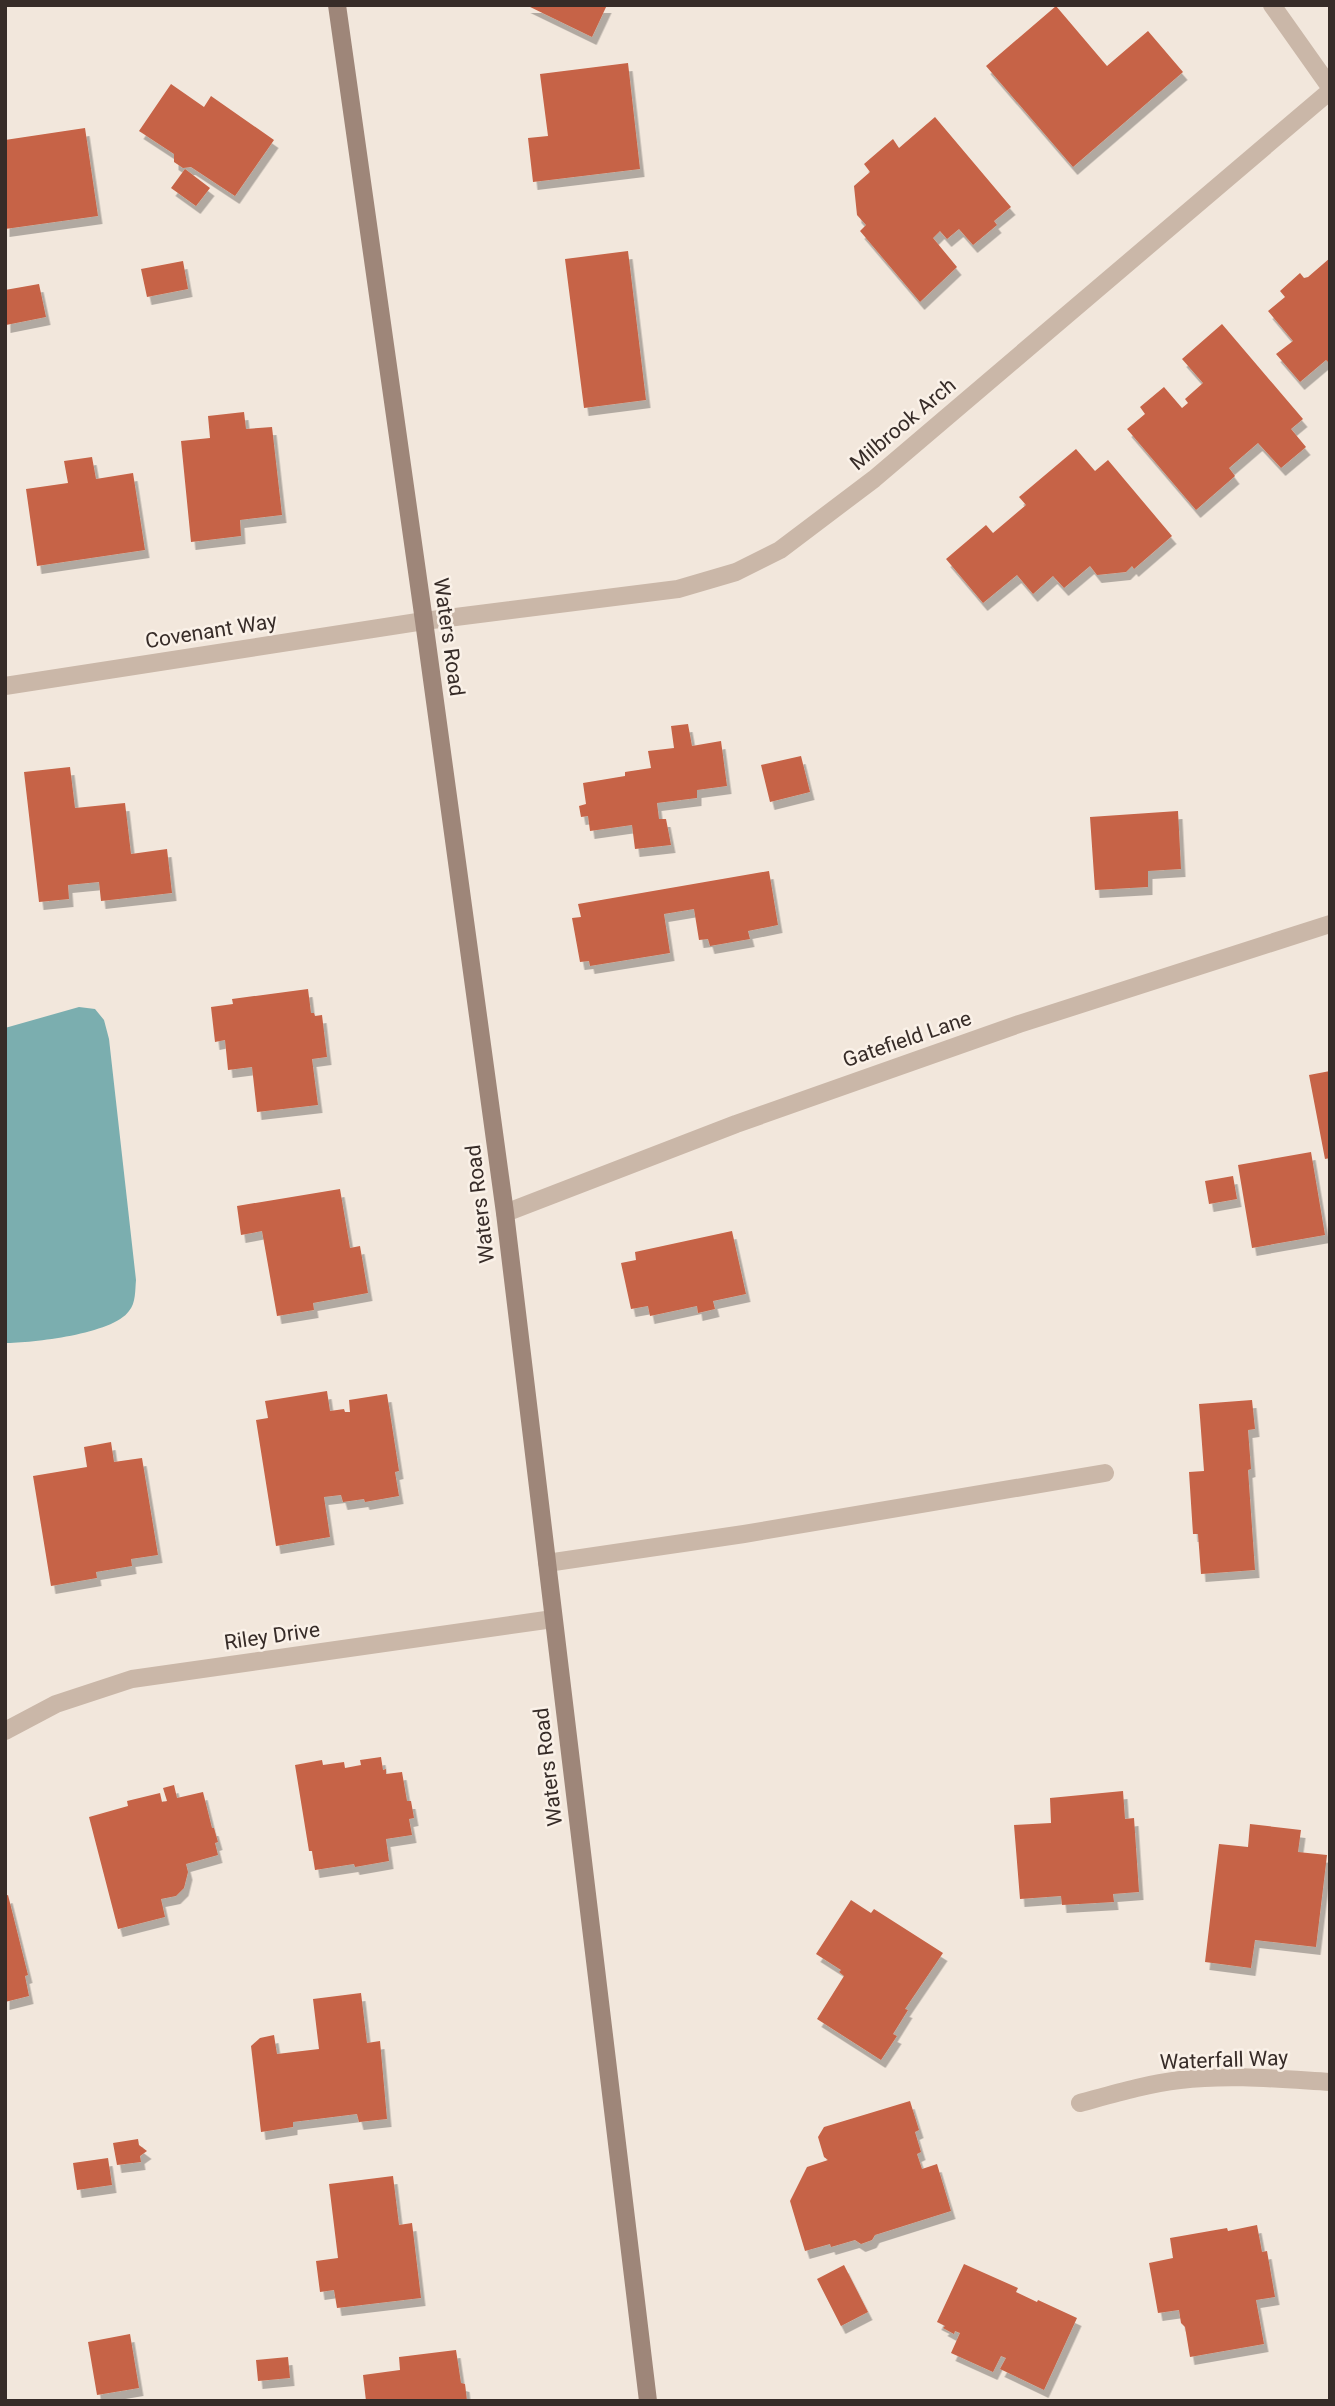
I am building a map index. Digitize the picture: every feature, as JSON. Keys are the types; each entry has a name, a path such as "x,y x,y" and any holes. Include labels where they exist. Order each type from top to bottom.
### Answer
{"street":[{"name":"Waters Road","path":"337,5 425,621 505,1213 648,2401"},
{"path":"1272,5 1330,89"},
{"name":"Milbrook Arch","path":"425,621 678,589 736,572 780,550 874,480 1330,89"},
{"name":"Covenant Way","path":"5,686 425,621"},
{"name":"Gatefield Lane","path":"505,1213 736,1124 1019,1024 1330,924"},
{"path":"547,1563 758,1532 1105,1473"},
{"name":"Riley Drive","path":"5,1731 56,1704 132,1679 553,1619"},
{"name":"Waterfall Way","path":"1080,2103 1181,2080 1244,2078 1330,2082"}],"water":[{"path":"79,1007 95,1009 104,1020 109,1039 136,1280 134,1300 129,1311 107,1326 71,1336 5,1343 5,1028"}],"building":[{"path":"526,5 607,5 592,37"},
{"path":"1056,6 1107,66 1148,31 1183,72 1073,167 986,66"},
{"path":"628,63 640,169 533,182 528,138 548,136 540,74"},
{"path":"171,84 204,107 211,96 274,140 235,196 191,167 183,168 174,162 174,154 139,131"},
{"path":"935,117 1011,207 994,221 997,225 973,245 959,229 947,239 940,231 933,238 957,267 920,302 860,231 866,225 857,215 854,186 870,172 864,164 893,139 899,148"},
{"path":"85,128 98,216 5,229 5,140"},
{"path":"185,169 210,188 196,206 171,188"},
{"path":"628,251 646,400 584,408 565,259"},
{"path":"1330,258 1330,364 1326,360 1300,382 1276,354 1293,341 1268,311 1285,297 1280,291 1300,273 1304,278 1308,277"},
{"path":"183,261 188,289 147,297 141,269"},
{"path":"39,284 46,317 6,325 5,290"},
{"path":"1222,324 1303,419 1291,429 1306,447 1281,468 1258,443 1229,468 1235,476 1196,510 1127,429 1145,414 1140,407 1164,387 1182,408 1188,403 1185,399 1203,383 1182,359"},
{"path":"244,412 246,429 272,427 282,515 240,520 241,536 191,542 181,441 210,438 208,416"},
{"path":"1076,449 1095,471 1108,460 1172,536 1134,569 1132,566 1126,572 1097,575 1090,566 1064,588 1053,576 1033,594 1017,575 983,603 946,559 986,525 993,533 1026,505 1019,497"},
{"path":"92,457 96,479 133,473 145,550 37,566 26,489 68,483 64,461"},
{"path":"688,724 692,746 721,741 727,786 697,790 697,798 657,803 659,819 666,819 671,845 635,849 632,825 590,831 588,816 581,817 579,806 586,804 583,783 625,776 625,772 651,768 648,751 674,748 671,726"},
{"path":"801,756 810,792 770,802 761,765"},
{"path":"70,767 75,808 125,803 131,854 167,849 172,893 101,901 99,882 68,885 69,899 39,902 24,772"},
{"path":"1178,811 1181,869 1148,871 1148,887 1095,890 1090,817"},
{"path":"769,871 778,925 748,931 750,939 710,946 708,939 699,940 694,909 664,914 670,953 590,966 589,961 580,962 572,918 581,917 578,904"},
{"path":"308,989 311,1013 315,1016 322,1015 327,1057 312,1059 318,1105 257,1112 252,1067 228,1070 225,1040 215,1042 211,1007 233,1004 232,999"},
{"path":"1330,1071 1330,1158 1325,1159 1309,1075"},
{"path":"1311,1152 1325,1235 1252,1248 1238,1165"},
{"path":"1233,1176 1237,1199 1209,1204 1205,1181"},
{"path":"340,1189 350,1248 360,1246 368,1293 313,1303 314,1310 277,1316 262,1231 241,1235 237,1206"},
{"path":"732,1231 746,1294 713,1301 715,1309 698,1313 697,1306 650,1316 648,1306 631,1309 621,1263 636,1260 635,1252"},
{"path":"327,1391 330,1411 344,1409 345,1412 350,1412 349,1400 387,1394 399,1471 395,1472 399,1496 365,1502 364,1499 343,1502 341,1495 324,1497 330,1537 276,1546 256,1420 268,1418 265,1401"},
{"path":"1252,1400 1255,1429 1248,1430 1251,1469 1248,1470 1255,1570 1201,1574 1198,1534 1193,1534 1189,1472 1204,1471 1199,1404"},
{"path":"111,1442 114,1462 142,1458 158,1555 131,1559 132,1566 96,1572 97,1578 51,1586 33,1476 87,1467 84,1447"},
{"path":"381,1757 386,1774 402,1772 407,1801 411,1801 414,1818 409,1819 412,1835 386,1839 389,1861 315,1870 312,1851 309,1851 295,1765 322,1760 323,1765 344,1762 345,1768 361,1765 360,1760"},
{"path":"174,1785 177,1798 203,1792 218,1842 215,1843 218,1855 186,1864 188,1872 184,1888 176,1896 161,1899 165,1917 118,1929 89,1817 128,1806 127,1801 160,1793 162,1802 167,1801 163,1788"},
{"path":"1123,1791 1125,1819 1134,1818 1139,1892 1113,1894 1114,1902 1062,1905 1061,1896 1020,1899 1014,1825 1051,1823 1050,1798"},
{"path":"1250,1824 1301,1830 1298,1852 1327,1855 1316,1947 1255,1940 1251,1968 1205,1962 1219,1844 1248,1847"},
{"path":"8,1895 28,1975 25,1976 29,1996 5,2002 5,1896"},
{"path":"851,1900 871,1913 874,1909 943,1953 905,2009 908,2010 893,2034 897,2036 881,2060 817,2019 844,1976 839,1972 841,1970 816,1954"},
{"path":"361,1993 367,2043 380,2041 387,2119 359,2122 357,2114 293,2122 293,2127 261,2132 251,2046 260,2038 274,2035 277,2054 319,2049 313,1999"},
{"path":"910,2101 919,2130 915,2132 921,2152 917,2154 922,2169 937,2164 951,2211 875,2235 872,2240 861,2244 855,2240 805,2251 790,2201 807,2167 828,2160 824,2157 818,2137 824,2127"},
{"path":"138,2139 139,2145 147,2151 140,2156 141,2162 117,2165 113,2143"},
{"path":"108,2158 112,2185 77,2190 73,2163"},
{"path":"393,2176 399,2225 412,2223 421,2298 337,2308 334,2290 320,2292 316,2261 338,2258 329,2184"},
{"path":"1257,2225 1262,2252 1267,2251 1275,2297 1256,2300 1264,2344 1190,2357 1179,2310 1158,2313 1149,2263 1173,2258 1170,2238"},
{"path":"964,2264 1018,2288 1016,2292 1077,2318 1044,2390 1000,2369 1006,2358 1001,2356 993,2372 951,2353 960,2333 955,2331 954,2334 937,2322"},
{"path":"844,2265 868,2312 841,2326 817,2279"},
{"path":"130,2334 139,2388 97,2395 88,2342"},
{"path":"456,2350 467,2401 366,2401 363,2375 400,2370 399,2357"},
{"path":"288,2357 290,2378 258,2381 256,2360"}]}
